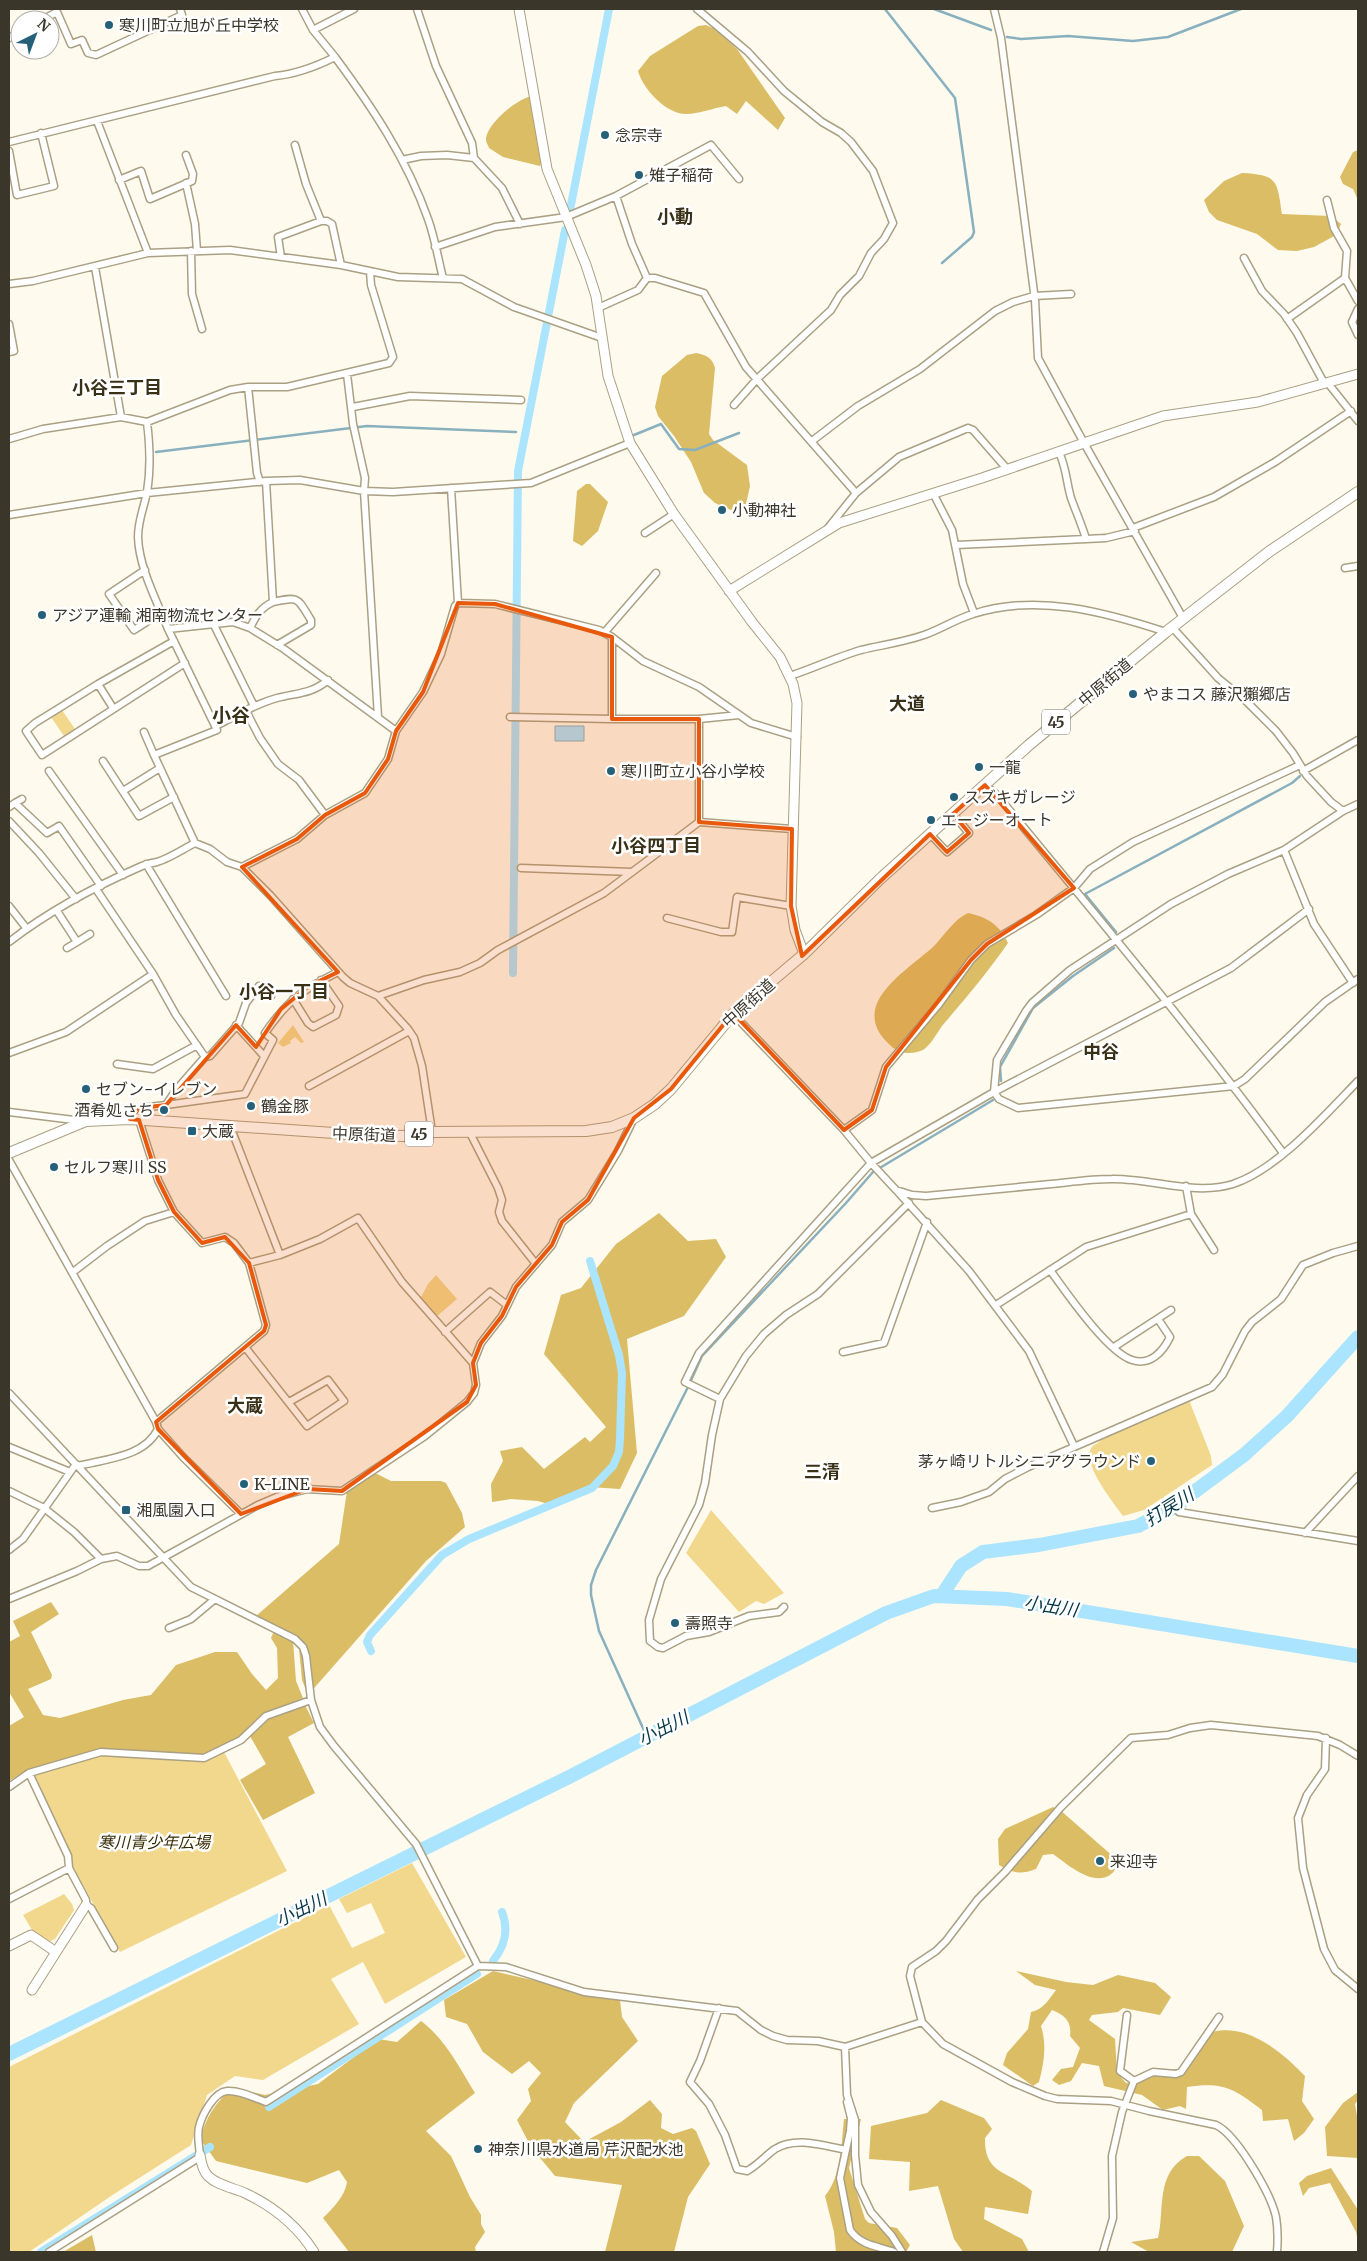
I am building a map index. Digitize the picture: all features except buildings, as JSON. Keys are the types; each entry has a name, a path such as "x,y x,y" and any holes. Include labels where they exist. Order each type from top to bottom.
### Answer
{"main road":[{"name":"中原街道","path":"9,1153 86,1122 135,1119 368,1136 403,1136 432,1132 586,1131 612,1127 634,1118 655,1104 667,1092 733,1014 804,954 880,879 1029,745 1183,618 1270,551 1358,492"}],"street":[{"path":"60,19 71,44 82,40 88,52 96,55 182,15 180,9"},
{"path":"302,9 313,30 361,93 402,160 419,194 429,221 443,278"},
{"path":"313,30 354,9"},
{"path":"417,9 436,66 472,143 474,158 502,188 520,224"},
{"path":"519,9 547,169 586,266 598,308 608,376 630,443 674,514 729,591 780,657 790,676 797,698 791,906 795,930 804,954"},
{"path":"697,9 748,52 784,91 822,122 841,133 851,142 873,171 893,223 884,238 871,253 858,276 840,295 831,310 757,379 734,405"},
{"path":"994,9 1001,38 1034,296 1038,358 1183,618"},
{"path":"9,142 275,76 290,75 311,69 335,57"},
{"path":"97,121 148,254"},
{"path":"9,151 17,195 54,186 41,133"},
{"path":"295,145 306,184 321,221"},
{"path":"435,247 481,231 566,217 616,196 711,145 739,179"},
{"path":"119,180 141,171 150,199 192,181 194,174 186,155"},
{"path":"402,160 421,156 447,155 474,158"},
{"path":"186,183 195,224 192,294 202,329"},
{"path":"616,196 632,244 648,278"},
{"path":"1327,200 1334,228 1347,251 1345,278 1358,301"},
{"path":"282,257 278,237 321,221 327,221 332,224 342,265"},
{"path":"9,284 33,281 148,254 230,250 342,265 418,279 462,279 514,307 602,338"},
{"path":"1244,258 1262,291 1288,319 1326,382 1358,421"},
{"path":"95,267 121,417"},
{"path":"9,439 43,429 121,417 147,422 230,390 287,387 389,363 393,357 371,285 370,271"},
{"path":"598,308 638,290 648,278"},
{"path":"648,278 655,278 704,293 746,367 856,493"},
{"path":"1288,319 1345,278"},
{"path":"812,441 858,406 920,369 986,316 1014,302 1034,296 1071,294"},
{"path":"1358,309 1352,322 1358,335"},
{"path":"9,324 14,350 9,352"},
{"path":"347,374 354,427 365,478 364,491 378,717"},
{"path":"729,591 840,522 1008,470 1163,416 1258,402 1358,374"},
{"path":"248,388 254,440 263,482 273,602"},
{"path":"352,407 410,396 521,400"},
{"path":"956,545 1106,538 1134,529 1214,498 1275,462 1351,411"},
{"path":"147,422 150,466 147,493 138,527 138,540 145,570 168,629 217,730 154,755"},
{"path":"825,531 856,493 882,470 908,452 968,428 973,430 1008,470"},
{"path":"9,515 147,493 263,482 300,480 364,491 393,492 532,483 630,443"},
{"path":"1059,452 1064,464 1071,496 1086,539"},
{"path":"242,867 297,840 325,815 365,793 388,759 396,731 423,692 441,654 458,603 451,488"},
{"path":"933,493 948,520 956,545 963,584 974,613"},
{"path":"645,533 674,514"},
{"path":"1345,568 1358,566"},
{"path":"145,570 110,594 134,630 162,612"},
{"path":"604,633 656,573"},
{"path":"250,628 258,613 265,606 273,602 292,598 298,600 311,620 311,625 278,645"},
{"path":"458,603 495,604 604,633 643,661 699,688 739,715 767,729 796,737"},
{"path":"790,676 860,651 924,635 974,613 993,608 1024,605 1064,607 1100,612 1169,630 1276,731 1301,768 1331,802 1343,811"},
{"path":"168,629 232,622 250,628 328,680 396,731"},
{"path":"213,623 254,706"},
{"path":"612,637 612,719"},
{"path":"174,641 98,684 26,731 42,755 185,663"},
{"path":"216,726 254,706 277,698 315,690 328,680"},
{"path":"98,684 113,708"},
{"path":"246,711 260,738 278,764 299,780 325,815"},
{"path":"510,717 699,720 739,715"},
{"path":"698,822 699,720"},
{"path":"144,732 195,843 210,849 227,862 242,867 270,895 338,972 350,983 378,996 409,1031 417,1047 422,1066 432,1132"},
{"path":"844,1130 872,1110 886,1067 939,1004 970,960 987,944 1036,915 1074,888 1090,869 1133,842 1301,768 1358,740"},
{"path":"103,761 139,816 174,796"},
{"path":"123,791 160,768"},
{"path":"49,771 123,875"},
{"path":"985,785 997,795 1117,940 1234,1086 1283,1153"},
{"path":"9,808 22,799"},
{"path":"15,803 47,833 59,826 153,974 176,1015 206,1058"},
{"path":"1284,850 1314,924 1356,981 1325,1002 1245,1079 1234,1086 1018,1108 999,1099 994,1092 997,1060 1032,1003 1070,970 1171,904 1228,874 1284,850 1343,811 1358,804"},
{"path":"930,834 947,852 969,832 953,814"},
{"path":"9,822 39,853 76,899"},
{"path":"378,996 424,980 467,969 604,893 698,822 792,829"},
{"path":"9,942 27,928 98,887 146,864 158,862 195,843"},
{"path":"146,864 226,996"},
{"path":"520,868 632,872"},
{"path":"667,918 721,932 732,932 737,897 791,906"},
{"path":"9,906 27,928"},
{"path":"720,1399 685,1382 699,1353 874,1167 994,1092 1231,968 1309,910"},
{"path":"56,911 77,942"},
{"path":"67,948 90,934"},
{"path":"9,1550 23,1539 70,1472 77,1465 138,1450 148,1444 157,1425 264,1331 266,1325 249,1263 234,1243 225,1237 202,1243 174,1212 158,1180 135,1119 140,1108 245,1094 264,1056 275,1041 265,1033 281,1010 309,986 338,972"},
{"path":"9,1052 66,1032 153,974"},
{"path":"293,999 312,1027 336,1014 339,1006 321,980"},
{"path":"166,1105 176,1090 210,1056 236,1026 246,1003 260,986 271,996"},
{"path":"733,1014 844,1130 874,1167 927,1222 996,1305 1029,1351 1074,1446"},
{"path":"236,1026 264,1056"},
{"path":"309,1086 409,1031"},
{"path":"117,1064 153,1070 162,1061 197,1045"},
{"path":"896,1190 912,1195 926,1196 1113,1179 1186,1186 1220,1187 1234,1184 1266,1166 1283,1153 1311,1129 1358,1081"},
{"path":"9,1112 86,1122"},
{"path":"9,1599 101,1559 117,1556 139,1566 148,1566 166,1558 241,1514 281,1496 307,1489 342,1491 363,1479 425,1436 467,1402 474,1394 476,1386 473,1363 480,1343 502,1316 516,1287 552,1245 562,1222 588,1200 618,1151 634,1118"},
{"path":"230,1126 280,1255"},
{"path":"469,1131 498,1188 502,1200 499,1212 502,1221 536,1264"},
{"path":"9,1160 157,1425 183,1457 241,1514"},
{"path":"1186,1186 1191,1214 1214,1250"},
{"path":"784,1607 779,1612 749,1616 709,1632 686,1636 663,1648 658,1647 650,1640 649,1620 661,1579 698,1505 705,1483 712,1435 720,1399 746,1356 764,1334 786,1315 818,1294 909,1203"},
{"path":"73,1272 106,1246 146,1221 174,1212"},
{"path":"996,1305 1086,1247 1191,1214"},
{"path":"249,1263 280,1255 320,1239 358,1218 402,1282 473,1363"},
{"path":"843,1352 884,1343 927,1222"},
{"path":"932,1508 961,1502 989,1492 1005,1480 1074,1446 1212,1387 1223,1374 1245,1331 1252,1322 1281,1298 1303,1265 1333,1252 1358,1246"},
{"path":"1050,1270 1088,1322 1114,1347 1131,1360 1141,1361 1154,1358 1164,1350 1170,1337 1158,1319"},
{"path":"445,1332 490,1292 507,1305"},
{"path":"1114,1347 1171,1310"},
{"path":"245,1347 307,1426 344,1401 328,1380 289,1402"},
{"path":"9,1393 192,1587 299,1643 306,1656 311,1700 320,1727 416,1844 478,1966"},
{"path":"9,1447 70,1472"},
{"path":"1305,1533 1358,1476"},
{"path":"9,1492 44,1508 101,1559"},
{"path":"1179,1512 1358,1542"},
{"path":"169,1628 191,1620 215,1599"},
{"path":"9,1786 29,1773 101,1752 204,1758 241,1740 266,1716 311,1700"},
{"path":"1277,2252 1276,2216 1270,2199 1234,2138 1225,2129 1216,2125 1093,2099 1057,2099 1012,2082 943,2044 922,2022 910,1976 912,1968 936,1951 946,1941 978,1899 1005,1872 1061,1807 1131,1738 1168,1735 1190,1728 1211,1725 1301,1733 1326,1738 1358,1756"},
{"path":"1326,1738 1325,1769 1307,1795 1298,1818 1304,1868 1324,1949 1335,1970 1358,1989"},
{"path":"29,1773 68,1856 69,1868 86,1900 86,1905 32,1990"},
{"path":"9,1899 69,1868"},
{"path":"86,1905 91,1908 114,1948"},
{"path":"9,1946 31,1934 56,1952"},
{"path":"314,2252 299,2232 284,2218 246,2193 215,2182 208,2176 200,2154 200,2126 210,2105 220,2093 230,2091 266,2102 478,1966 506,1967 584,1992 719,2008 744,2014 761,2030 787,2040 818,2041 845,2047 922,2022"},
{"path":"719,2008 700,2061 690,2082 709,2104 724,2135 737,2169 747,2171 776,2149 789,2143 810,2143 846,2150"},
{"path":"1127,2015 1120,2070 1134,2081"},
{"path":"1103,2252 1113,2218 1112,2156 1125,2105 1134,2081 1153,2072 1176,2074 1181,2072 1219,2017"},
{"path":"845,2047 847,2095 851,2118 840,2178 850,2230 859,2240 869,2246 877,2246 894,2252"},
{"path":"847,2095 855,2120 855,2155 858,2185 871,2212 892,2236 902,2252"},
{"path":"49,2252 200,2154"}],"highlighted area":[{"path":"458,603 495,604 612,637 612,719 699,719 699,822 792,829 791,906 802,956 930,834 947,852 969,833 953,814 985,785 1074,888 987,944 971,960 886,1067 872,1110 844,1130 733,1013 671,1089 634,1118 588,1200 562,1222 552,1245 516,1287 502,1316 481,1343 473,1363 476,1385 467,1402 342,1491 307,1489 241,1514 158,1429 156,1422 264,1331 266,1325 249,1263 225,1237 202,1243 174,1212 158,1180 139,1120 130,1119 140,1108 166,1105 236,1025 256,1047 281,1009 309,986 338,972 242,867 297,839 325,815 365,793 388,759 396,731 423,692"}],"green space":[{"path":"62,710 75,729 64,736 51,717"},
{"path":"293,1025 304,1042 301,1043 295,1037 290,1041 291,1043 283,1047 278,1043"},
{"path":"436,1275 457,1299 436,1317 420,1299 428,1284"},
{"name":"茅ヶ崎リトルシニアグラウンド","path":"1189,1400 1211,1456 1212,1465 1144,1510 1123,1516 1094,1472 1090,1454 1092,1447 1101,1440"},
{"path":"711,1510 784,1593 764,1604 756,1601 739,1612 686,1553"},
{"name":"寒川青少年広場","path":"224,1752 287,1871 120,1952 73,1867 71,1856 33,1775 101,1755 206,1761"},
{"path":"412,1863 466,1957 385,2004 363,1962 331,1979 359,2024 263,2080 235,2076 207,2095 191,2145 114,2194 29,2252 9,2252 9,2067 329,1905 352,1948 385,1933 371,1903 347,1913 339,1899"},
{"path":"64,1894 74,1910 55,1939 48,1942 32,1930 23,1915"}],"shaded area":[{"path":"706,25 715,29 737,49 785,118 778,130 746,101 737,114 726,106 686,114 671,110 650,93 638,71 650,56 698,26"},
{"path":"532,96 543,122 546,138 546,147 540,166 503,157 489,148 486,141 491,127 504,113 519,101"},
{"path":"1358,150 1358,200 1353,189 1343,184 1340,177 1353,152"},
{"path":"1242,173 1263,175 1274,182 1279,194 1282,214 1331,216 1341,224 1336,235 1314,247 1297,251 1278,250 1257,234 1217,220 1209,212 1204,200 1224,181"},
{"path":"696,353 708,357 715,368 709,434 713,440 747,465 750,486 746,504 731,510 715,503 704,493 691,462 658,416 655,407 662,376 687,355"},
{"path":"586,484 590,484 608,502 598,531 582,546 573,541 577,491"},
{"path":"968,913 992,923 1001,931 1008,943 926,1048 919,1052 910,1053 894,1049 879,1031 874,1017 877,1004 884,991 895,979 933,947 949,928"},
{"path":"659,1213 688,1241 716,1239 726,1257 684,1316 627,1339 637,1453 620,1489 590,1487 548,1504 538,1501 511,1499 492,1502 491,1484 503,1461 500,1451 522,1447 544,1469 585,1437 590,1442 606,1427 544,1354 561,1295 581,1288 616,1244"},
{"path":"375,1473 391,1481 441,1481 446,1483 462,1513 465,1527 426,1561 308,1695 302,1680 298,1638 256,1616 339,1544 347,1491"},
{"path":"51,1602 59,1614 31,1632 52,1675 51,1679 28,1689 43,1715 60,1718 123,1700 151,1695 176,1665 215,1652 237,1652 266,1690 278,1678 277,1648 271,1638 274,1631 293,1641 296,1681 303,1698 265,1714 239,1739 203,1755 100,1749 27,1770 9,1781 9,1726 24,1717 9,1692 9,1642 20,1636 13,1621"},
{"path":"304,1703 314,1723 288,1737 315,1793 263,1820 240,1780 266,1764 250,1736 268,1719"},
{"path":"1053,1807 1060,1810 1115,1858 1116,1868 1114,1872 1103,1878 1087,1876 1053,1854 1043,1855 1036,1869 1025,1872 1008,1870 999,1865 998,1839 1005,1829"},
{"path":"493,1971 620,2000 622,2017 638,2041 574,2103 565,2122 584,2142 621,2122 650,2100 662,2114 661,2128 673,2134 692,2128 696,2131 710,2164 688,2197 674,2252 605,2252 622,2185 555,2176 531,2147 517,2120 531,2101 528,2089 541,2073 529,2061 512,2074 483,2052 467,2024 446,2017 444,2000"},
{"path":"1016,1971 1066,1982 1093,1985 1118,1975 1155,1983 1171,1997 1160,2015 1123,2008 1118,2012 1092,2015 1089,2020 1115,2039 1117,2073 1126,2083 1138,2082 1155,2070 1187,2069 1212,2032 1225,2030 1238,2032 1251,2036 1275,2049 1305,2076 1302,2101 1314,2119 1304,2133 1294,2141 1288,2119 1263,2121 1262,2110 1243,2096 1227,2088 1210,2085 1187,2087 1186,2109 1180,2106 1163,2110 1142,2095 1104,2086 1099,2066 1082,2063 1071,2081 1059,2085 1052,2080 1061,2069 1073,2067 1080,2048 1070,2036 1070,2027 1067,2020 1061,2014 1052,2010 1041,2026 1044,2040 1043,2061 1039,2082 1033,2086 1003,2065 1007,2053 1028,2029 1031,2012 1042,2007 1056,1990 1035,1985"},
{"path":"421,2021 445,2045 475,2093 426,2131 451,2156 470,2197 481,2215 481,2224 485,2232 475,2247 476,2252 349,2252 323,2218 338,2202 346,2187 347,2182 339,2170 307,2183 216,2161 200,2139 212,2111 233,2088 265,2095 318,2084 378,2039 397,2042"},
{"path":"1358,2092 1358,2100 1355,2104 1358,2122 1358,2158 1327,2156 1325,2127 1343,2103"},
{"path":"941,2100 984,2118 992,2129 985,2138 986,2150 993,2166 1032,2191 1028,2214 985,2207 984,2219 1022,2239 1029,2252 963,2252 954,2239 938,2186 909,2191 910,2162 869,2159 871,2126 927,2113"},
{"path":"844,2119 861,2119 849,2168 865,2219 869,2223 897,2228 910,2245 906,2252 836,2252 834,2232 825,2196 831,2188 838,2169"},
{"path":"1187,2156 1199,2156 1225,2181 1244,2226 1232,2252 1149,2252 1131,2242 1158,2238 1166,2182 1170,2172"},
{"path":"1331,2168 1358,2210 1358,2242 1356,2232 1330,2183 1309,2188 1303,2196 1299,2183 1307,2176"},
{"path":"92,2235 96,2252 63,2252"}],"water":[{"path":"555,726 584,726 584,741 555,741"}],"waterway":[{"path":"570,210 609,9"},
{"path":"885,9 955,98 974,232 972,237 942,263"},
{"path":"934,9 991,30"},
{"path":"1007,37 1021,39 1068,36 1133,41 1168,37 1241,9"},
{"path":"513,973 518,471 565,230"},
{"path":"634,435 661,424 679,449 695,450 739,433"},
{"path":"156,452 367,426 516,432"},
{"path":"1116,932 1085,894 1292,783 1300,776"},
{"path":"1001,1081 1000,1067 1033,1008 1073,976 1114,948"},
{"path":"647,1737 599,1631 591,1595 591,1585 596,1570 702,1356 873,1172 993,1100"},
{"path":"371,1651 367,1642 370,1635 442,1555 469,1539 592,1488 613,1466 619,1452 622,1373 619,1355 590,1261"},
{"name":"打戻川","path":"942,1595 961,1566 983,1552 1039,1545 1138,1526 1171,1509 1244,1455 1287,1416 1358,1337"},
{"name":"小出川","path":"9,2054 569,1777 886,1613 934,1596 1007,1599 1358,1656"},
{"path":"493,1961 505,1938 502,1912"},
{"path":"269,2107 477,1974"},
{"path":"41,2252 210,2147"}],"place":[{"name":"寒川町立旭が丘中学校","path":"109,25"},
{"name":"念宗寺","path":"605,135"},
{"name":"雉子稲荷","path":"639,175"},
{"name":"小動神社","path":"722,510"},
{"name":"アジア運輸 湘南物流センター","path":"42,615"},
{"name":"やまコス 藤沢獺郷店","path":"1133,694"},
{"name":"一龍","path":"979,767"},
{"name":"寒川町立小谷小学校","path":"611,771"},
{"name":"スズキガレージ","path":"954,797"},
{"name":"エージーオート","path":"931,820"},
{"name":"セブン-イレブン","path":"86,1089"},
{"name":"鶴金豚","path":"251,1106"},
{"name":"酒肴処さち","path":"164,1110"},
{"name":"大蔵","path":"192,1131"},
{"name":"セルフ寒川 SS","path":"54,1167"},
{"name":"茅ヶ崎リトルシニアグラウンド","path":"1151,1461"},
{"name":"K-LINE","path":"244,1484"},
{"name":"湘風園入口","path":"126,1510"},
{"name":"壽照寺","path":"675,1623"},
{"name":"来迎寺","path":"1100,1861"},
{"name":"神奈川県水道局 芹沢配水池","path":"478,2149"}],"district":[{"name":"小動","path":"675,216"},
{"name":"小谷三丁目","path":"117,387"},
{"name":"大道","path":"907,703"},
{"name":"小谷","path":"231,715"},
{"name":"小谷四丁目","path":"656,845"},
{"name":"小谷一丁目","path":"284,991"},
{"name":"中谷","path":"1101,1051"},
{"name":"大蔵","path":"245,1405"},
{"name":"三清","path":"822,1471"}]}
